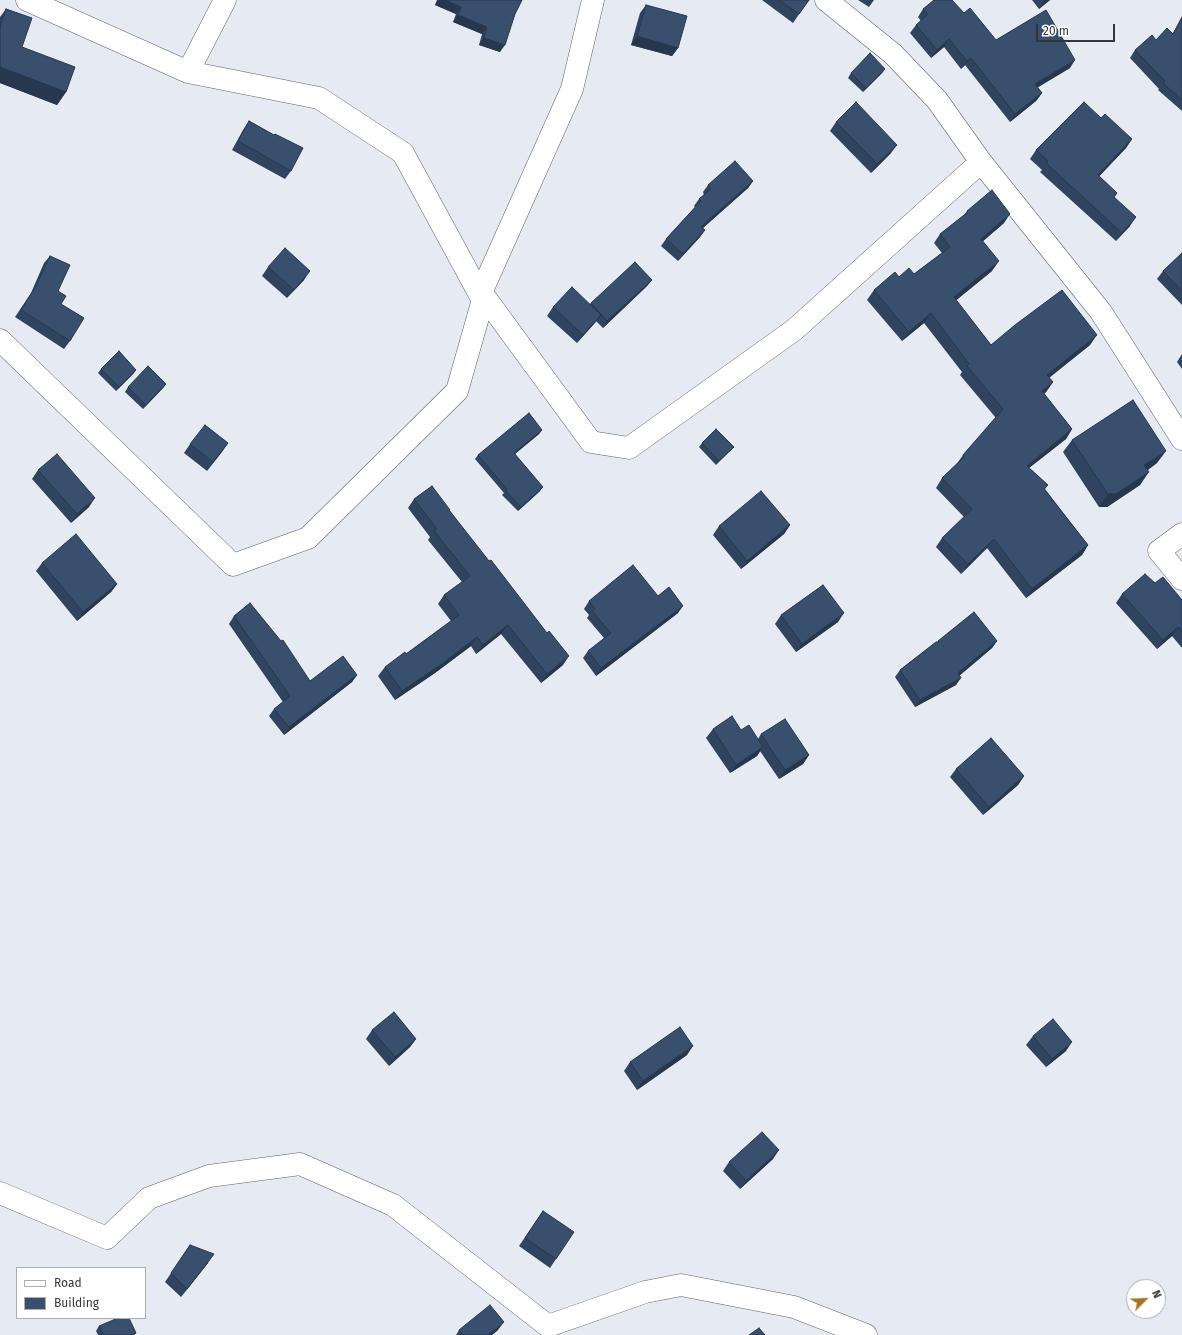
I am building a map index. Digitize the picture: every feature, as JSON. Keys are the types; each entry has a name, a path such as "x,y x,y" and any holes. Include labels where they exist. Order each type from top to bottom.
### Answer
{"street":[{"path":"27,0 188,72 319,98 403,153 482,295 591,442 629,448 794,330 981,162"},
{"path":"188,72 225,0"},
{"path":"0,340 233,564 308,538 457,391 482,295 572,88 593,0"},
{"path":"826,0 893,54 937,100 981,162 1101,312 1182,439"},
{"path":"1182,534 1159,551 1182,579"},
{"path":"0,1193 107,1238 149,1198 209,1176 300,1164 393,1205 548,1326 644,1292 681,1285 794,1307 866,1335"}],"building":[{"path":"445,0 522,0 515,14 505,45 484,38 487,27 458,15 461,7"},
{"path":"779,0 809,0 799,14"},
{"path":"934,0 952,0 964,13 970,8 996,40 1046,10 1075,60 1035,84 1042,93 1015,114 971,58 967,61 949,39 937,50 916,25 928,14 923,9"},
{"path":"646,5 687,16 678,48 637,36"},
{"path":"6,9 32,18 22,47 75,67 66,92 0,67 0,26"},
{"path":"1182,18 1182,100 1163,83 1165,81 1135,50 1152,35 1156,40 1167,28 1173,34"},
{"path":"870,53 885,69 866,88 851,73"},
{"path":"856,102 897,145 877,164 836,122"},
{"path":"1084,102 1101,118 1105,114 1132,139 1098,175 1117,193 1114,197 1136,217 1122,233 1046,163 1048,161 1036,150"},
{"path":"249,121 274,135 275,134 303,148 291,171 238,141"},
{"path":"735,161 753,181 701,227 705,230 683,254 666,239 701,201 699,199 711,189 708,185"},
{"path":"992,190 1010,214 981,239 999,261 954,297 991,345 1062,290 1097,335 1047,375 1053,382 1042,391 1072,429 1027,466 1048,485 1044,489 1088,545 1032,589 994,539 968,564 942,538 972,509 942,478 964,457 963,455 1003,409 967,366 969,364 931,313 909,332 874,290 895,272 899,277 909,268 914,274 950,247 940,234 968,212 967,211"},
{"path":"285,248 310,271 294,290 268,267"},
{"path":"1182,253 1182,291 1163,271"},
{"path":"50,256 70,265 58,291 66,296 61,304 84,318 70,341 21,310 36,286"},
{"path":"635,262 652,280 607,321 591,303"},
{"path":"572,287 601,315 583,335 553,307"},
{"path":"119,351 136,370 119,387 101,369"},
{"path":"148,366 166,384 146,405 128,387"},
{"path":"1133,400 1166,451 1144,465 1149,472 1116,494 1108,494 1072,440"},
{"path":"529,413 542,430 514,453 543,487 521,507 505,490 507,489 478,455"},
{"path":"205,425 228,443 213,462 190,444"},
{"path":"716,429 734,447 719,461 702,443"},
{"path":"57,454 95,498 77,514 38,470"},
{"path":"432,486 449,510 489,561 491,560 547,633 549,631 569,656 547,674 508,625 483,645 477,637 442,664 402,691 385,667 405,652 406,654 459,615 444,595 470,576 434,531 437,529 414,499"},
{"path":"761,491 790,525 747,561 719,526"},
{"path":"76,534 117,584 83,612 42,563"},
{"path":"633,565 658,596 669,587 683,606 601,668 588,651 611,633 592,611 595,609 589,601"},
{"path":"1145,574 1155,583 1163,577 1182,600 1182,632 1178,627 1163,640 1122,594"},
{"path":"823,585 844,613 802,644 781,615"},
{"path":"250,603 281,641 283,640 310,681 343,656 357,675 289,727 274,709 290,696 234,616"},
{"path":"974,612 997,641 958,673 961,678 920,700 900,670 936,642 939,642 938,641"},
{"path":"732,716 741,730 749,725 763,747 736,765 713,729"},
{"path":"785,719 809,755 785,770 761,734"},
{"path":"991,738 1024,776 989,807 956,769"},
{"path":"394,1012 416,1039 395,1057 372,1030"},
{"path":"1053,1019 1072,1042 1052,1059 1033,1036"},
{"path":"680,1027 693,1046 643,1081 630,1062"},
{"path":"762,1132 779,1150 746,1181 729,1162"},
{"path":"543,1211 574,1232 556,1259 525,1238"},
{"path":"190,1245 214,1254 187,1289 171,1273"},
{"path":"490,1305 504,1322 488,1335 463,1335 459,1330"},
{"path":"116,1319 129,1319 136,1333 132,1335 103,1335 99,1326"},
{"path":"759,1328 765,1335 749,1335"}]}
